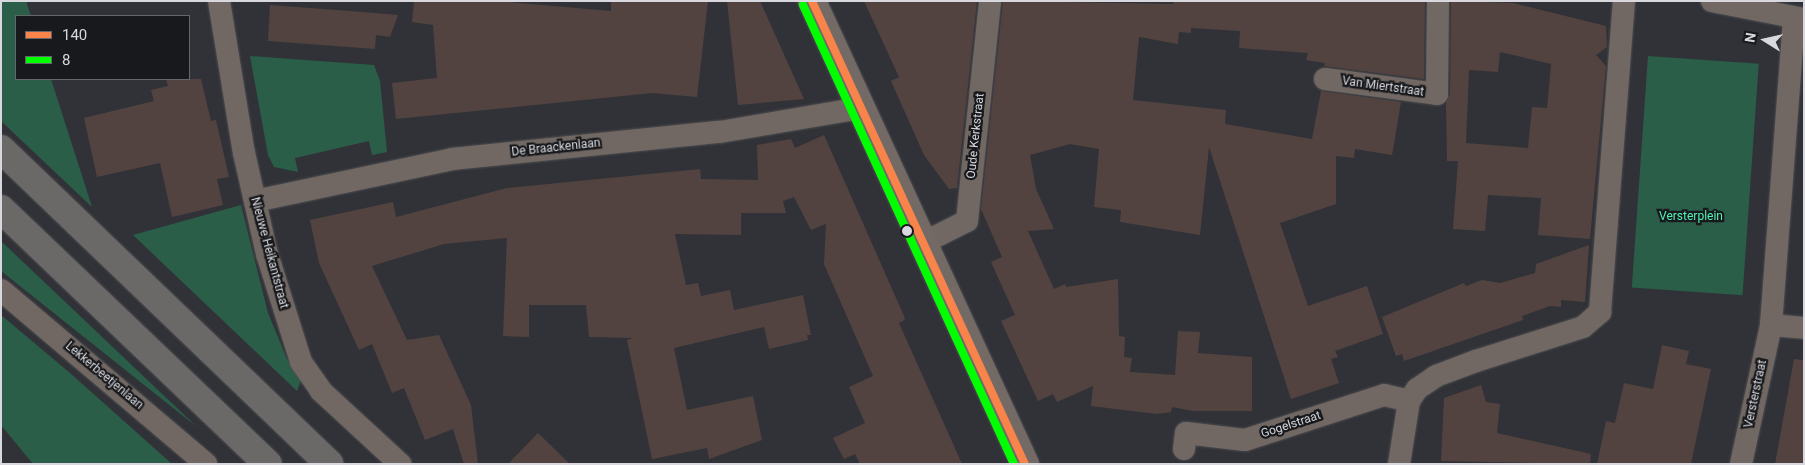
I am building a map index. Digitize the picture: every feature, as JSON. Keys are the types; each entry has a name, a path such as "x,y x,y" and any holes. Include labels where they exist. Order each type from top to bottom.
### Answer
{"highway":[{"path":"1,149 330,464"},
{"path":"1,210 268,464"}],"main road":[{"path":"812,1 1024,464"}],"street":[{"name":"Nieuwe Heikantstraat","path":"219,1 233,100 255,201 301,362 321,390 400,464"},
{"name":"Oude Kerkstraat","path":"922,244 967,220 990,1"},
{"name":"Van Miertstraat","path":"1326,79 1437,94 1438,1"},
{"path":"1399,464 1409,401 1416,388 1436,376 1583,327 1600,312 1624,1"},
{"path":"1712,1 1799,18 1771,325 1804,328"},
{"name":"De Braackenlaan","path":"255,201 452,159 720,132 860,108"},
{"name":"Lekkerbeetjenlaan","path":"1,290 206,464"},
{"name":"Versterstraat","path":"1741,464 1771,325"},
{"name":"Gogelstraat","path":"1184,448 1186,433 1245,440 1384,395 1409,401"}],"green space":[{"path":"1,1 26,1 31,15 15,15 15,80 51,80 92,207 1,121"},
{"path":"250,56 374,65 380,81 387,152 372,155 369,141 295,158 298,172 274,167 268,155"},
{"name":"Versterplein","path":"1648,56 1759,64 1743,295 1632,287"},
{"path":"241,205 268,313 287,359 301,380 297,391 133,235"},
{"path":"1,241 197,427 1,271"},
{"path":"1,315 70,373 172,464 33,464 1,425"}],"building":[{"path":"414,1 497,1 611,11 611,1 708,1 697,97 652,93 396,119 392,83 437,78 433,25 412,22"},
{"path":"727,1 760,1 804,99 738,105"},
{"path":"864,1 977,1 957,188 949,189 924,155 891,81 899,77"},
{"path":"1003,1 1173,4 1174,1 1425,1 1424,79 1324,66 1325,63 1306,60 1308,53 1239,48 1240,31 1191,28 1191,33 1179,32 1178,44 1139,37 1133,100 1226,110 1225,124 1312,139 1321,91 1401,102 1392,155 1355,149 1354,158 1336,156 1336,204 1280,223 1308,306 1367,286 1383,334 1335,351 1338,357 1331,359 1339,383 1291,399 1209,147 1200,235 1120,222 1121,210 1094,207 1099,149 1070,144 1030,155 1036,189 1054,229 1028,231 1054,289 1065,284 1066,287 1118,279 1119,336 1125,337 1124,357 1132,358 1130,372 1175,375 1178,331 1200,332 1198,353 1252,357 1252,411 1193,411 1172,407 1171,412 1157,414 1091,406 1093,386 1057,402 1053,394 1038,401 1001,321 1015,315 991,262 1002,257 981,209"},
{"path":"1451,1 1513,3 1606,26 1607,47 1596,55 1606,66 1590,239 1538,235 1541,198 1488,195 1485,231 1453,229 1458,161 1447,161 1446,103 1450,94","holes":["1500,52 1551,64 1547,108 1532,107 1528,148 1466,143 1469,70 1498,72"]},
{"path":"270,5 398,15 390,37 376,35 375,49 268,41"},
{"path":"201,79 211,121 216,120 229,177 217,179 223,205 172,217 160,163 97,177 84,118 154,101 151,90 168,86 166,80"},
{"path":"824,135 904,316 905,320 899,323 962,464 860,464 855,454 844,459 833,438 865,423 849,387 873,376 824,264 826,224 811,230 794,197 783,201 786,213 741,213 741,235 675,234 686,285 698,283 701,296 730,290 734,310 803,295 811,335 807,335 808,340 769,349 764,327 674,348 687,410 753,396 762,440 709,459 707,448 652,459 627,340 633,338 589,337 586,305 529,305 529,337 503,336 507,238 444,244 372,266 407,340 439,335 471,405 478,464 464,464 453,429 425,440 404,388 392,393 372,344 359,350 319,263 310,220 393,202 396,217 507,188 700,169 701,179 758,180 757,145 791,139 795,148"},
{"path":"1589,245 1585,302 1561,300 1561,307 1550,306 1522,316 1523,320 1404,361 1402,354 1396,356 1382,317 1464,283 1466,286 1482,280 1500,283 1535,273 1536,264"},
{"path":"1662,345 1689,351 1686,364 1711,369 1691,464 1597,464 1606,421 1615,423 1624,383 1653,389"},
{"path":"1794,359 1804,360 1804,464 1775,464"},
{"path":"1481,385 1486,402 1500,404 1497,433 1591,454 1590,464 1441,461 1444,398"},
{"path":"538,433 570,464 508,464"}],"transit line":[{"name":"140","path":"812,1 1025,464"},
{"name":"8","path":"803,5 1014,464"}]}
